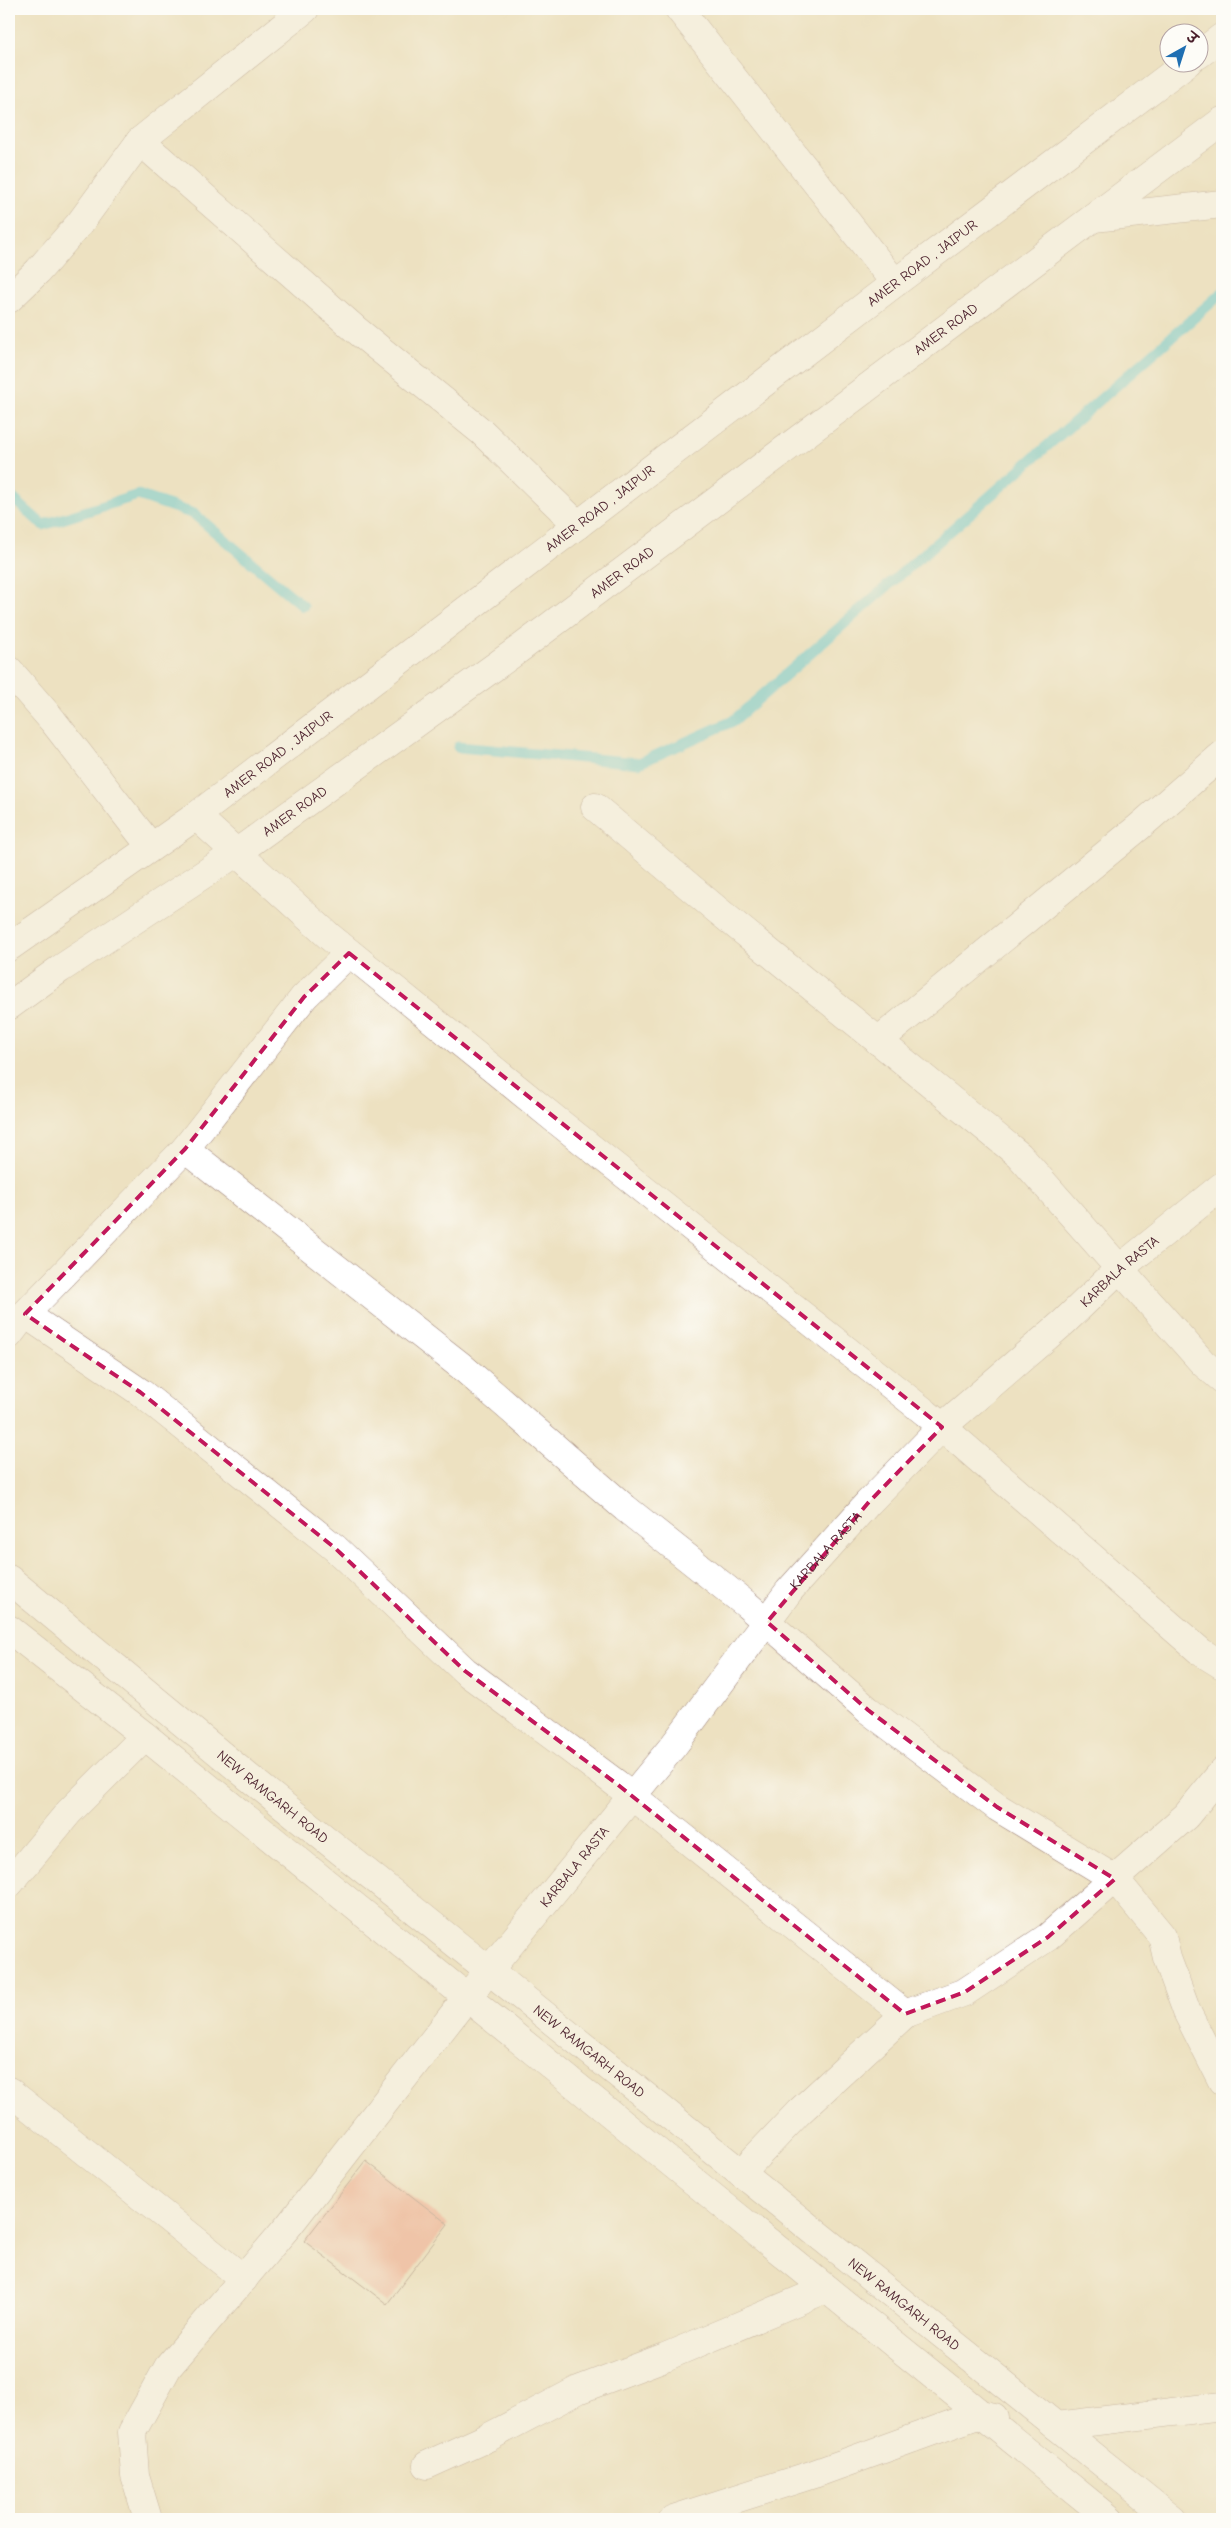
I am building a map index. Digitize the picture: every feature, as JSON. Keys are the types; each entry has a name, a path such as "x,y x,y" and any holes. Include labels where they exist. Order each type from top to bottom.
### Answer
{"street":[{"path":"9,299 38,271 80,223 140,141 305,9"},
{"path":"679,9 895,283"},
{"path":"1208,47 1222,37"},
{"name":"AMER ROAD , JAIPUR","path":"9,947 196,816 1175,72"},
{"name":"AMER ROAD","path":"9,1006 60,969 236,853 522,647 1222,122"},
{"path":"140,141 355,329 482,432 578,524"},
{"path":"1094,218 1222,204"},
{"path":"9,670 53,721 152,847"},
{"path":"878,1041 1139,828 1222,755"},
{"path":"595,807 716,909 1019,1155 1203,1363 1222,1379"},
{"path":"196,816 349,953 942,1427 1200,1652 1222,1665"},
{"path":"349,953 304,997 185,1148 14,1325 140,1392 335,1548 465,1670 633,1796 905,2014"},
{"path":"185,1148 461,1366 625,1508 767,1622 868,1710 997,1807 1116,1879 1162,1936 1167,1958 1187,2012 1222,2082"},
{"name":"KARBALA RASTA","path":"148,2519 135,2476 132,2432 168,2367 296,2217 489,1970 633,1796 789,1591 855,1517 942,1427 1064,1322 1119,1269 1222,1186"},
{"name":"NEW RAMGARH ROAD","path":"9,1579 247,1776 1172,2519"},
{"path":"9,1629 145,1736 1110,2519"},
{"path":"9,1884 69,1812 145,1736"},
{"path":"741,2173 799,2112 905,2014 965,1992 1048,1937 1186,1816 1222,1772"},
{"path":"9,2090 244,2279"},
{"path":"428,2465 489,2437 578,2390 674,2354 826,2289"},
{"path":"673,2519 814,2474 980,2414 1056,2426 1222,2406"}],"highlighted area":[{"path":"349,953 942,1427 868,1503 767,1622 868,1710 997,1807 1115,1879 1048,1937 965,1992 905,2014 617,1784 465,1671 335,1548 140,1392 25,1314 185,1149 304,997"}],"building":[{"path":"366,2161 448,2224 387,2304 304,2241"}],"waterway":[{"path":"458,747 639,763 733,721 1222,293"},
{"path":"9,495 43,525 138,495 194,514 303,606"}]}
